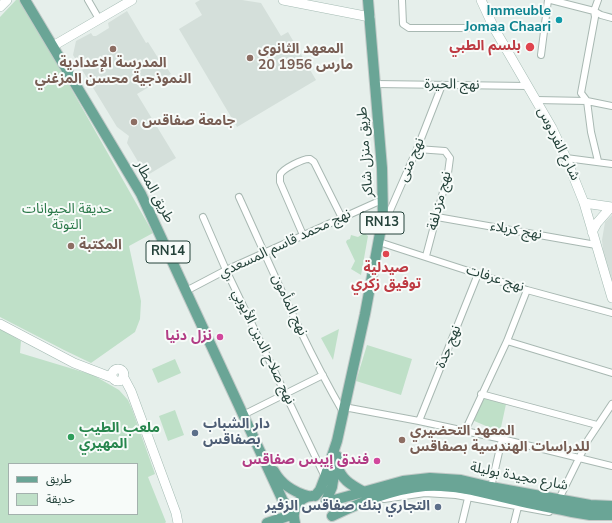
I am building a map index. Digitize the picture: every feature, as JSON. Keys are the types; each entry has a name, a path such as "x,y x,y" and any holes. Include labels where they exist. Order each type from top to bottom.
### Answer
{"main road":[{"name":"طريق المطار","path":"25,0 106,123 136,174 283,501 294,516"},
{"name":"طريق المطار","path":"32,0 56,45"},
{"name":"طريق منزل شاكر","path":"294,516 298,502 312,496 320,490 337,441 383,217 384,199 382,168 368,0"},
{"name":"طريق المطار","path":"245,414 278,478 294,490 327,501"},
{"name":"طريق منزل شاكر","path":"327,501 332,487 337,441"},
{"path":"336,458 338,468 342,476 365,496"},
{"name":"شارع مجيدة بوليلة","path":"332,520 365,496 403,481 430,478 461,480 590,505 612,506"},
{"name":"شارع مجيدة بوليلة","path":"327,501 386,494 426,486 448,486 470,493 519,504 590,515 612,515"},
{"path":"327,501 332,511 332,520"},
{"path":"267,523 294,516"}],"street":[{"path":"0,7 7,0"},
{"path":"88,0 99,19"},
{"path":"56,45 132,0"},
{"path":"283,0 296,1 370,17"},
{"path":"402,0 403,24 409,28 494,28"},
{"name":"شارع الفردوس","path":"481,0 494,28 536,100 566,158 584,203 612,298"},
{"path":"542,55 549,0 594,11 612,18"},
{"path":"598,0 594,11 595,17 582,93 588,101 591,132 598,161"},
{"name":"نهج الحيرة","path":"375,84 528,86"},
{"name":"نهج منى","path":"380,237 418,149 442,86"},
{"path":"536,100 588,101 612,106"},
{"name":"نهج مزدلفة","path":"418,149 445,151 450,158 448,173 426,256"},
{"path":"566,158 612,164"},
{"path":"303,235 280,182 280,176 283,171 303,160 310,159 314,162 342,218"},
{"name":"نهج المأمون","path":"239,197 323,376 343,410"},
{"name":"نهج محمد قاسم المسعدي","path":"189,290 226,270 384,199"},
{"path":"584,203 612,207"},
{"path":"592,232 597,222 612,207"},
{"name":"نهج صلاح الدين الأيوبي","path":"203,217 226,270 325,477"},
{"name":"نهج كربلاء","path":"437,217 596,245"},
{"name":"نهج عرفات","path":"380,237 426,256 478,274 527,290 612,313"},
{"name":"نهج جدة","path":"419,421 478,274"},
{"path":"465,431 507,341 527,290"},
{"path":"0,324 74,363 89,369 117,376 134,401 181,523"},
{"path":"507,341 612,373"},
{"path":"245,414 285,393 323,376"},
{"path":"481,394 597,425"},
{"path":"560,499 597,425 612,404"},
{"path":"343,410 419,421 502,439 612,466"},
{"path":"491,487 502,439"},
{"path":"462,523 470,493"},
{"path":"514,523 519,504"},
{"path":"176,513 178,523"}],"shaded area":[{"name":"المعهد الثانوي 20 مارس 1956","path":"200,0 242,0 261,3 281,36 288,32 316,80 237,127 179,29 202,15 195,3"},
{"path":"127,11 146,43 148,42 165,69 167,68 171,74 137,94 176,158 146,176 143,171 145,170 143,166 140,165 127,143 129,136 117,127 73,55 76,41 91,33 93,36 96,36 109,28 108,23"},
{"path":"612,215 612,287 604,259 602,240 605,222"}],"green space":[{"name":"حديقة الحيوانات التوتة","path":"16,0 21,0 153,233 129,246 141,301 140,319 135,332 91,363 0,317 0,17"},
{"path":"364,233 368,236 361,275 351,269 355,261 346,242 350,239 351,235 358,237"},
{"name":"ملعب الطيب المهيري","path":"0,329 21,341 20,353 93,375 119,390 128,400 155,474 148,477 166,522 0,523"},
{"path":"339,329 333,360 321,338"},
{"path":"367,345 412,359 401,395 356,381"},
{"path":"175,359 181,373 158,383 152,369"},
{"path":"483,398 506,404 500,432 472,420"},
{"path":"175,410 184,435 168,441 159,416"}],"place":[{"name":"Immeuble Jomaa Chaari","path":"559,20"},
{"name":"بلسم الطبي","path":"530,47"},
{"name":"المدرسة الإعدادية النموذجية محسن المزغني","path":"113,49"},
{"name":"المعهد الثانوي 20 مارس 1956","path":"250,58"},
{"name":"جامعة صفاقس","path":"134,122"},
{"name":"المكتبة","path":"71,246"},
{"name":"صيدلية توفيق زكري","path":"386,254"},
{"name":"نزل دنيا","path":"220,337"},
{"name":"دار الشباب بصفاقس","path":"195,433"},
{"name":"ملعب الطيب المهيري","path":"71,437"},
{"name":"المعهد التحضيري للدراسات الهندسية بصفاقس","path":"402,440"},
{"name":"فندق إيبس صفاقس","path":"377,461"},
{"name":"التجاري بنك صفاقس الزفير","path":"438,507"}]}
